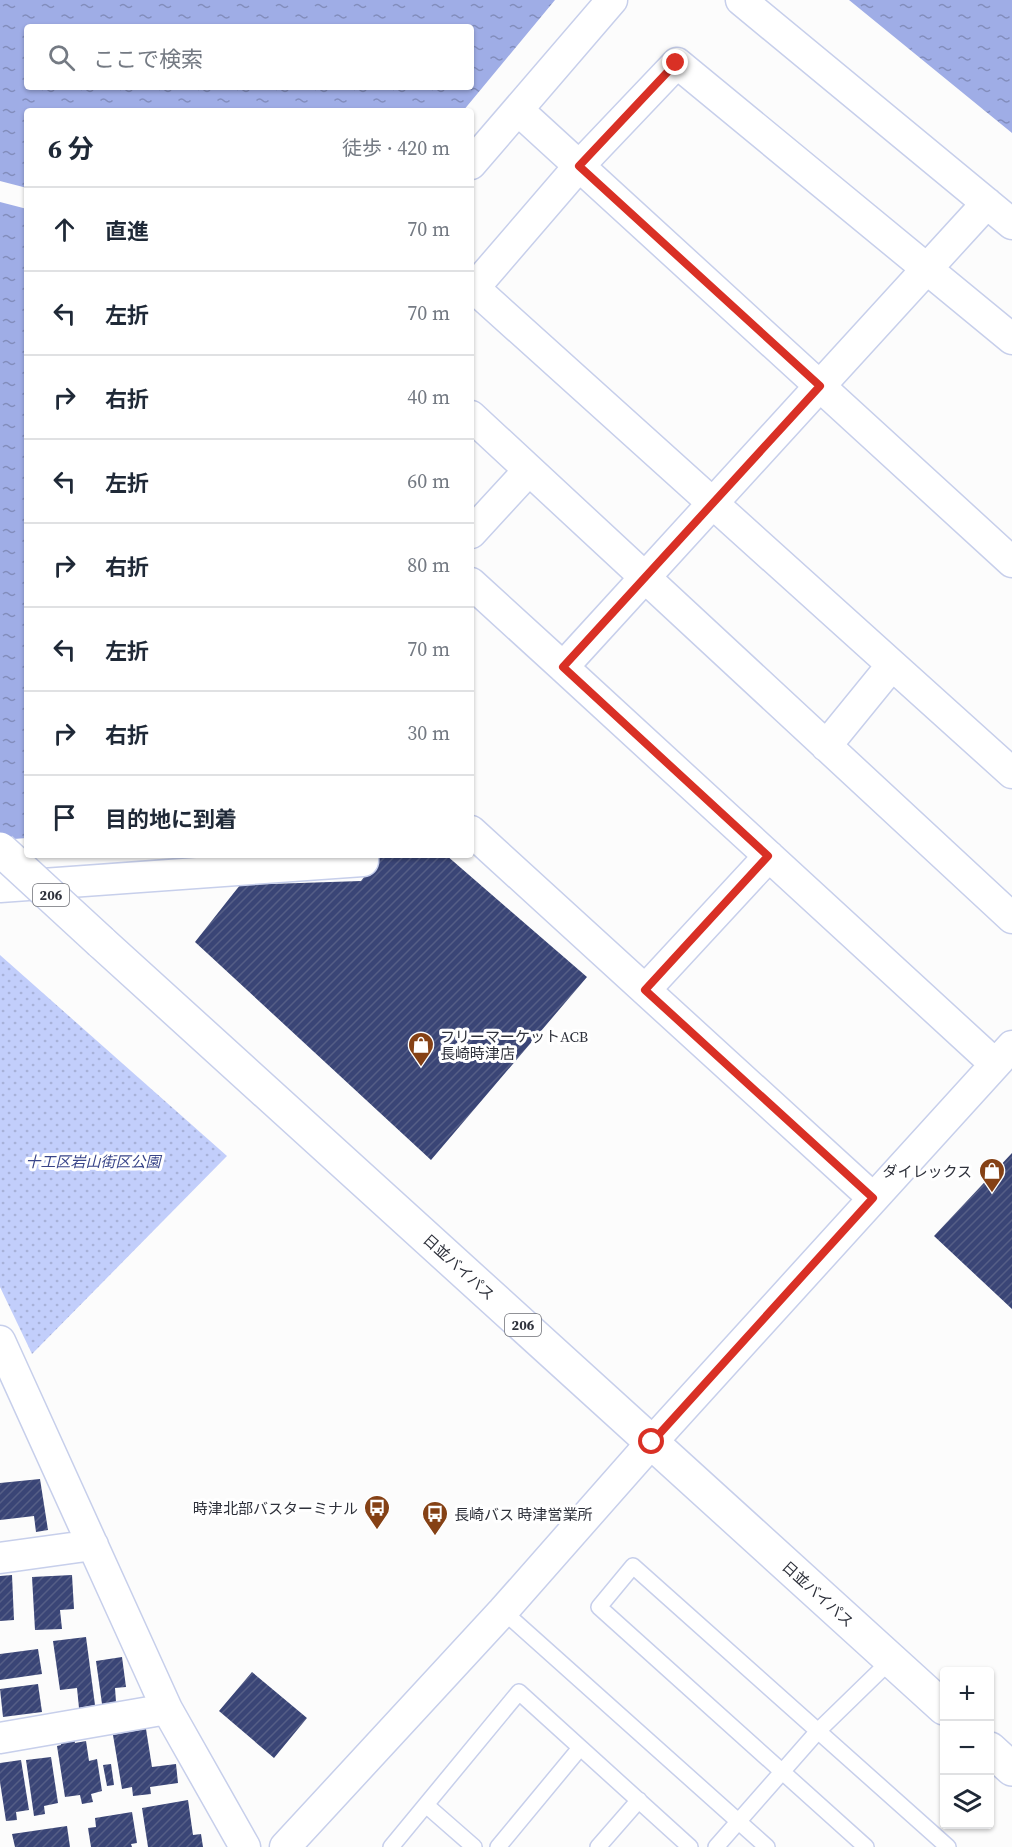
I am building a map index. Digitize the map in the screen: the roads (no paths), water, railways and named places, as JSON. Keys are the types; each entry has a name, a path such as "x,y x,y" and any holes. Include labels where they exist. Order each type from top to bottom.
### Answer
{"highway":[{"name":"日並バイパス","path":"0,849 940,1704"},
{"path":"994,1753 1012,1769"}],"street":[{"path":"474,161 612,0"},
{"path":"741,0 1012,224"},
{"path":"1012,339 676,63 579,166 474,288 1012,773"},
{"path":"518,110 1012,562"},
{"path":"563,667 987,203"},
{"path":"474,419 1012,918"},
{"path":"474,530 529,470"},
{"path":"285,1847 503,1611 652,1442 1004,1055 768,856 474,587"},
{"path":"826,746 892,665"},
{"path":"474,834 873,1198"},
{"path":"645,990 768,856"},
{"path":"0,888 363,861 363,858"},
{"path":"0,1341 10,1388 93,1545 167,1708 245,1847"},
{"path":"0,1558 93,1545"},
{"path":"0,1738 167,1708"}],"lane":[{"path":"866,1847 599,1607 633,1566 948,1847"},
{"path":"503,1611 767,1847"},
{"path":"716,1847 818,1731 891,1660"},
{"path":"391,1847 519,1692 690,1847"},
{"path":"498,1847 580,1748"},
{"path":"598,1847 639,1800"},
{"path":"426,1805 474,1847"}],"water":[{"path":"0,0 555,0 465,108 24,108 24,838 0,840"},
{"path":"849,0 1012,0 1012,133"}],"place":[{"name":"フリーマーケットACB 長崎時津店","path":"421,1068"},
{"name":"ダイレックス","path":"992,1194"},
{"name":"時津北部バスターミナル","path":"377,1531"},
{"name":"長崎バス 時津営業所","path":"435,1537"}],"park label":[{"name":"十工区岩山街区公園","path":"93,1161"}]}
